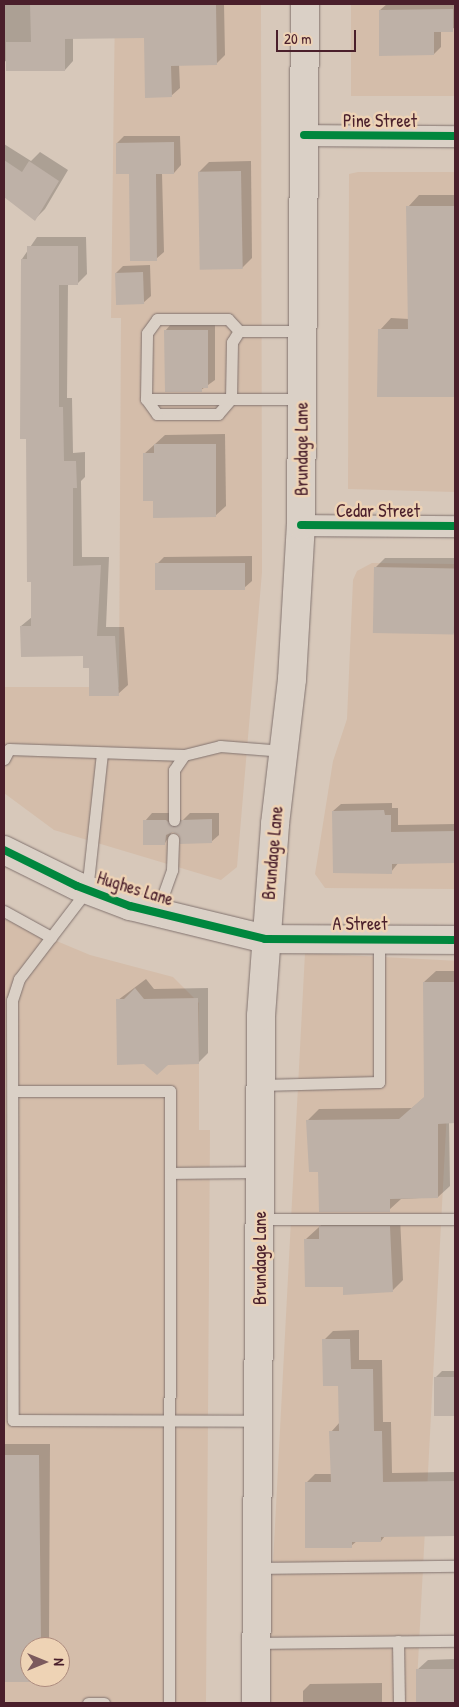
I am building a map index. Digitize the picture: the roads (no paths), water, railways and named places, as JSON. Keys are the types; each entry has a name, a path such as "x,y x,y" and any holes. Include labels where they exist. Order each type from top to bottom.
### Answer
{"main road":[{"name":"Brundage Lane","path":"256,1703 261,1085 265,939 292,679 301,525 305,4"},
{"name":"Hughes Lane","path":"4,850 87,890 157,912 265,939"},
{"name":"A Street","path":"265,939 455,940"}],"street":[{"name":"Pine Street","path":"304,136 455,136"},
{"name":"Cedar Street","path":"301,525 455,526"}],"lane":[{"path":"302,331 239,331 228,319 157,319 146,333 146,399 302,399"},
{"path":"231,399 232,342 239,331"},
{"path":"4,759 9,749 184,755 220,746 284,751"},
{"path":"102,753 87,890 15,987 12,1000 13,1420 258,1421"},
{"path":"174,820 174,770 184,755"},
{"path":"157,912 172,870 173,839"},
{"path":"4,910 51,937"},
{"path":"261,1085 379,1082 379,939"},
{"path":"13,1090 170,1091 171,1421 169,1703"},
{"path":"170,1172 260,1172"},
{"path":"260,1219 455,1219"},
{"path":"257,1568 455,1566"},
{"path":"398,1641 399,1703"},
{"path":"256,1643 455,1641"},
{"path":"88,1703 104,1703"}]}
